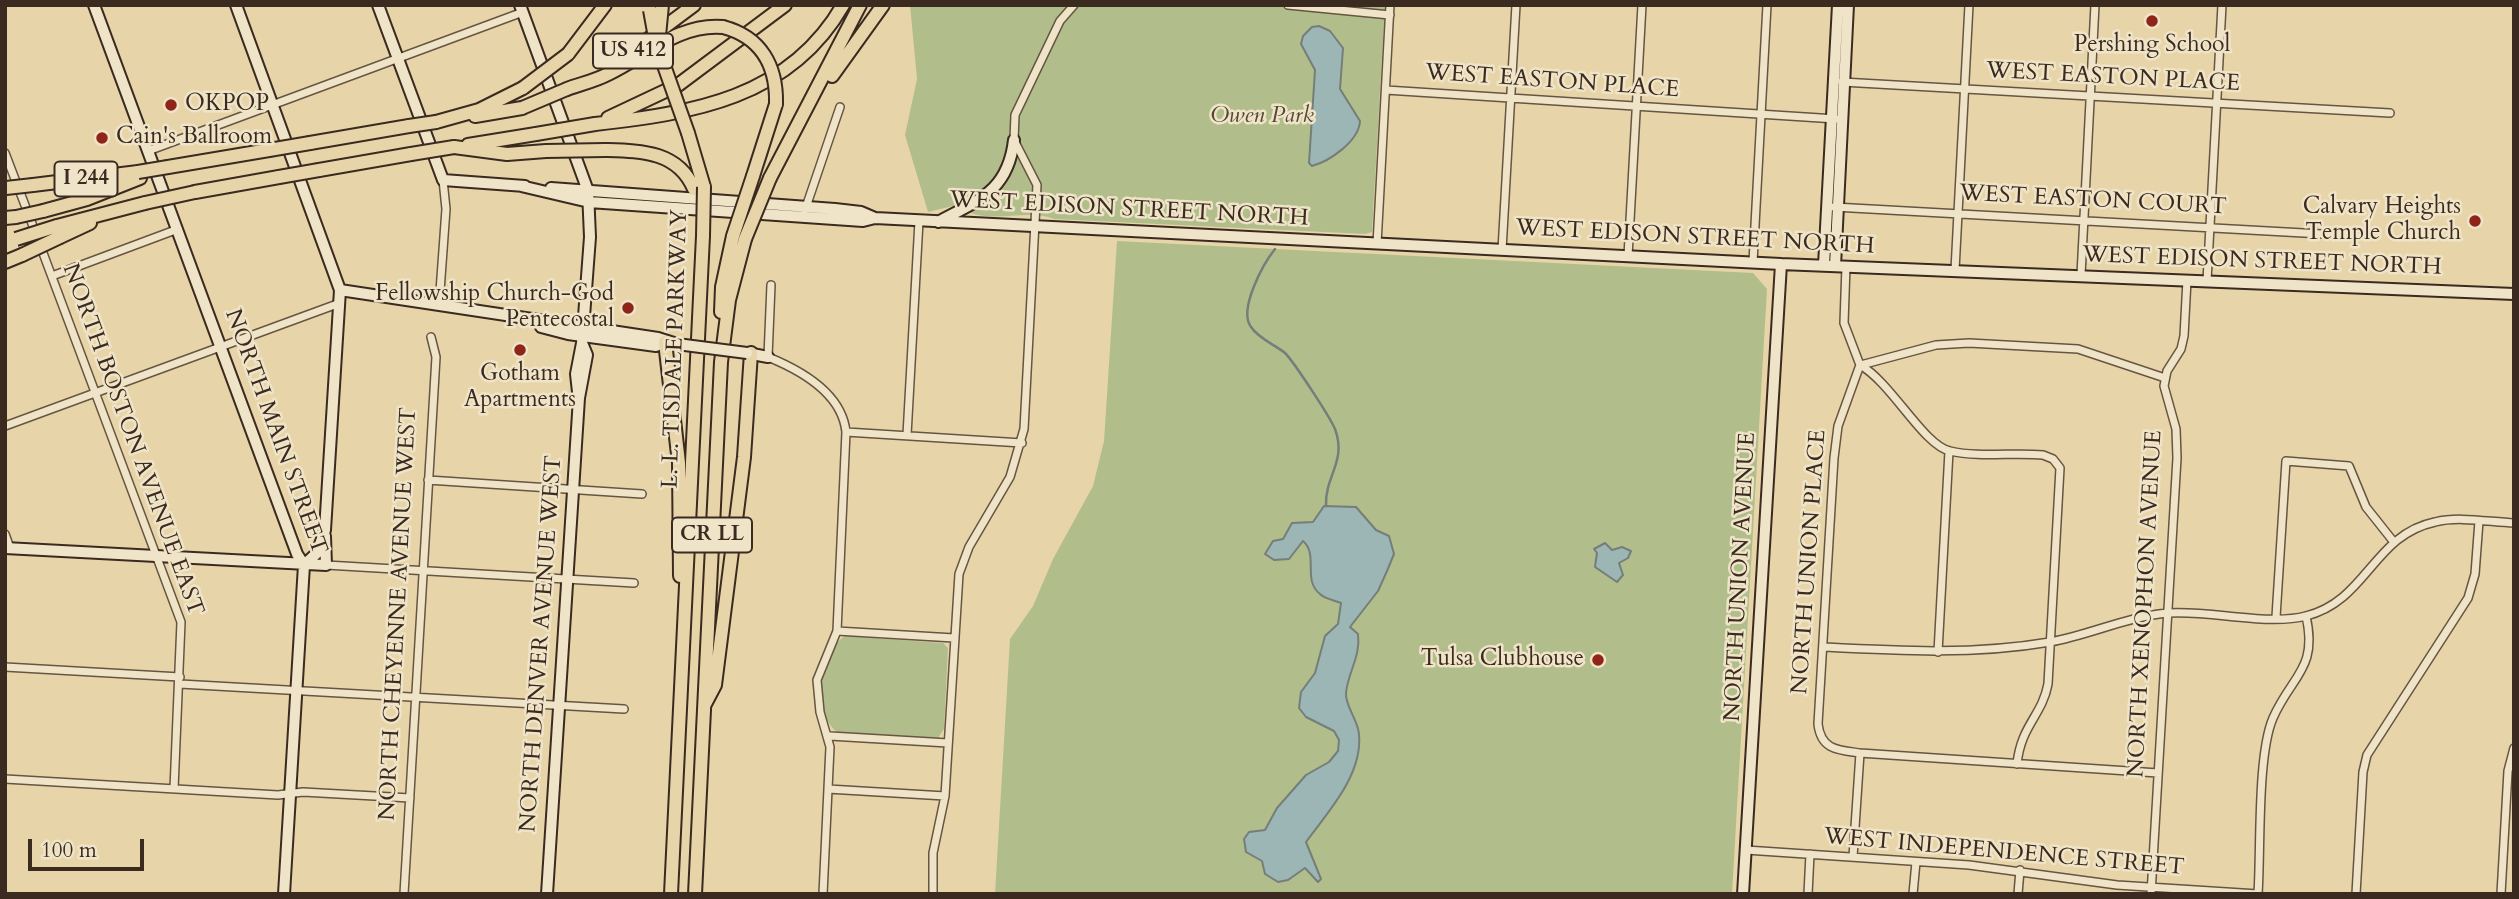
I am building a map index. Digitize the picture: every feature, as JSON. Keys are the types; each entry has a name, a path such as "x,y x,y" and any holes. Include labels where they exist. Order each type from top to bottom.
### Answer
{"highway":[{"path":"11,217 87,199 139,175 168,167 409,126 479,110 523,88 568,54 605,5"},
{"name":"US 412","path":"436,121 522,107 566,89 632,52 694,5"},
{"name":"US 412","path":"595,124 678,85 785,5"},
{"name":"I 244","path":"10,240 59,232 126,207 195,192 411,154 699,109 745,93 770,79 798,58 821,35 843,5"},
{"path":"739,237 860,5"},
{"path":"803,116 883,5"},
{"name":"L. L. TISDALE PARKWAY","path":"654,7 664,64 704,187 671,894"},
{"path":"566,89 607,75 684,32 709,26 723,27 749,38 764,53 774,71 776,104 753,176 739,237"},
{"path":"454,147 507,154 605,150 656,154 682,170 698,201 703,236"},
{"name":"I 244","path":"5,188 139,175"},
{"path":"5,262 22,255 59,232"},
{"name":"L. L. TISDALE PARKWAY","path":"695,894 721,362 722,287 739,237"},
{"path":"671,343 679,463 683,660"},
{"path":"703,708 715,685 744,457 749,353"}],"street":[{"name":"NORTH MAIN STREET","path":"94,5 297,555 304,565 284,894"},
{"path":"236,5 340,290 325,530 326,565"},
{"path":"378,5 443,180 445,218 439,305"},
{"path":"937,222 978,201 993,190 1012,159 1015,115 1024,94 1060,21 1074,5"},
{"path":"1288,5 1390,15"},
{"path":"1377,243 1390,5"},
{"path":"1502,250 1516,5"},
{"path":"1628,256 1642,5"},
{"path":"1753,262 1768,5"},
{"path":"1838,5 1839,82"},
{"path":"1848,5 1839,82 1832,206 1835,266 1844,323 1860,365 1877,374 1934,444 1949,451 2043,455 2053,459 2060,468 2047,691 2022,734 2017,764"},
{"path":"1955,270 1969,5"},
{"path":"2081,275 2095,5"},
{"path":"2207,281 2222,5"},
{"path":"148,151 522,9"},
{"name":"NORTH DENVER AVENUE WEST","path":"522,9 589,196 583,336 576,374 579,398 547,894"},
{"name":"WEST EASTON PLACE","path":"1839,82 2390,113"},
{"name":"WEST EASTON PLACE","path":"1386,90 1837,119"},
{"path":"805,212 840,107"},
{"path":"933,894 933,853 945,796 957,586 976,532 1010,477 1022,443 1037,185 1014,140"},
{"name":"NORTH BOSTON AVENUE EAST","path":"5,153 181,622 174,789"},
{"name":"WEST EDISON STREET NORTH","path":"443,180 521,186 589,196 805,212 863,221 875,218 1781,264 2514,294"},
{"name":"WEST EASTON COURT","path":"1832,206 2358,236"},
{"path":"907,435 919,221"},
{"path":"52,276 178,229"},
{"name":"NORTH UNION AVENUE","path":"1743,894 1781,264"},
{"path":"1860,365 1936,345 1982,343 2078,349 2165,378 2184,336 2187,280"},
{"path":"768,357 771,285"},
{"path":"340,290 511,317 583,336 658,338 671,343 768,357 827,393 843,418 846,432 837,631 817,680 820,712 830,736 822,894"},
{"path":"5,426 340,303"},
{"name":"NORTH CHEYENNE AVENUE WEST","path":"404,894 436,357 431,337"},
{"name":"NORTH UNION PLACE","path":"1860,365 1836,441 1818,724 1823,742 1830,748 1860,753"},
{"name":"NORTH XENOPHON AVENUE","path":"2151,890 2177,451 2165,378"},
{"path":"846,432 1022,443"},
{"path":"1938,652 1949,451"},
{"path":"2276,617 2286,461 2349,466 2366,507 2393,541"},
{"path":"428,480 642,494"},
{"path":"1823,647 1938,652 2051,642 2167,613 2306,616 2327,610 2350,594 2393,541 2437,521 2514,523"},
{"path":"2356,894 2363,772 2367,755 2468,598 2475,574 2479,521"},
{"path":"304,565 317,553 325,530"},
{"path":"5,534 8,548 634,583"},
{"path":"2258,894 2267,744 2275,713 2310,653 2306,616"},
{"path":"837,631 954,638"},
{"path":"5,667 296,691 624,709"},
{"path":"830,736 948,743"},
{"path":"2501,894 2508,771 2514,748"},
{"path":"1853,857 1860,753 2158,774"},
{"path":"5,779 410,798"},
{"path":"828,789 945,796"},
{"name":"WEST INDEPENDENCE STREET","path":"1746,850 2020,870 2151,890 2258,894"},
{"path":"1808,894 1810,855"},
{"path":"1913,894 1916,862"},
{"path":"2018,894 2020,870"}],"green space":[{"name":"Owen Park","path":"910,5 1385,5 1372,232 1365,234 1054,219 1030,215 992,216 968,212 957,205 928,212 905,135 917,79"},
{"path":"1117,241 1753,273 1767,289 1732,894 995,894 1010,639 1033,606 1053,559 1093,486 1104,441"},
{"path":"845,636 943,643 948,648 944,729 938,738 837,732 824,711 822,683 829,655"}],"water":[{"path":"1319,26 1330,31 1343,48 1340,89 1360,121 1355,136 1349,143 1327,160 1312,166 1309,163 1315,70 1301,44 1303,36 1312,27"},
{"path":"1324,506 1356,507 1376,530 1389,536 1394,554 1378,591 1350,627 1358,634 1358,642 1346,698 1358,729 1359,750 1342,793 1306,842 1321,879 1318,882 1305,868 1288,880 1278,882 1265,874 1262,861 1246,852 1244,839 1249,832 1265,830 1277,808 1306,775 1329,762 1338,751 1339,740 1334,731 1306,717 1299,708 1301,692 1315,673 1325,636 1338,624 1341,603 1324,597 1315,588 1311,575 1310,553 1303,541 1289,559 1274,560 1265,554 1273,541 1283,539 1292,523 1313,522"},
{"path":"1605,543 1612,550 1622,547 1631,551 1628,558 1619,563 1623,575 1617,582 1595,567 1597,553 1594,549"}],"waterway":[{"path":"1275,249 1254,287 1248,319 1258,335 1290,358 1335,429 1339,450 1326,505"}],"place":[{"name":"Pershing School","path":"2152,21"},
{"name":"OKPOP","path":"171,105"},
{"name":"Cain's Ballroom","path":"102,138"},
{"name":"Calvary Heights Temple Church","path":"2475,221"},
{"name":"Fellowship Church-God Pentecostal","path":"628,308"},
{"name":"Gotham Apartments","path":"520,350"},
{"name":"Tulsa Clubhouse","path":"1598,660"}]}
